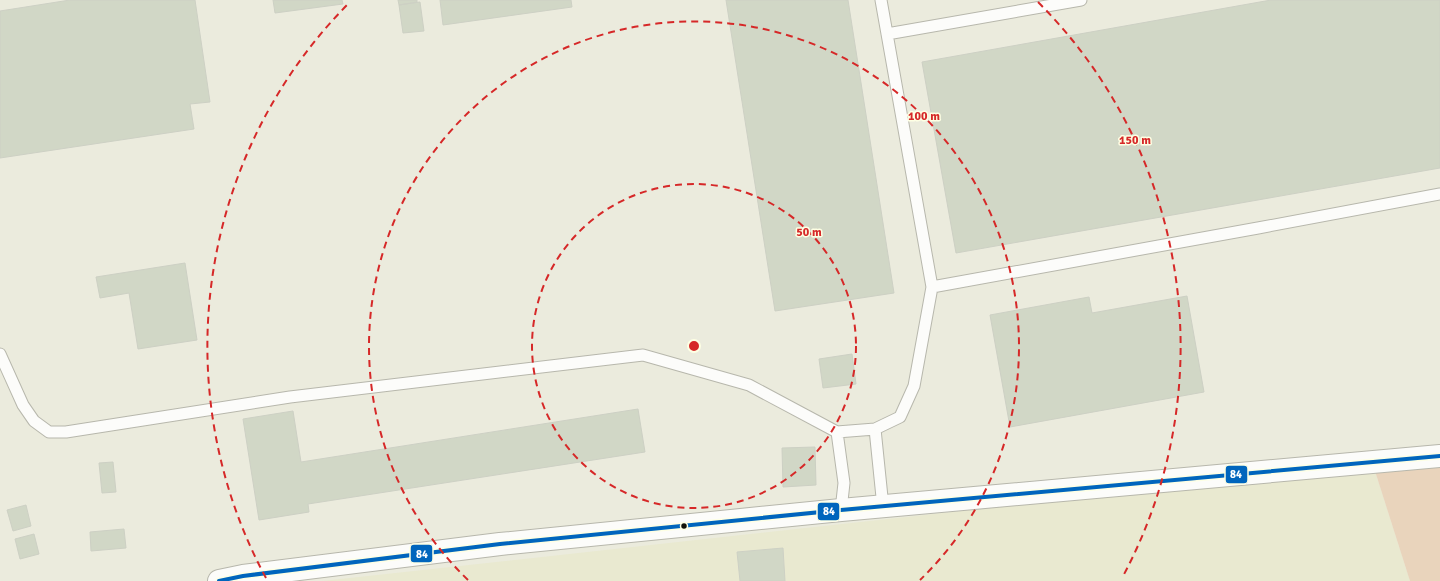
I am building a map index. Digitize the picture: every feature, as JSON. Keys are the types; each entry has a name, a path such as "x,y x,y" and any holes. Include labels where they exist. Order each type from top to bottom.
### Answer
{"street":[{"path":"219,581 243,576 500,544 841,510 1440,456"}],"lane":[{"path":"0,354 23,405 34,421 48,432 66,432 290,397 644,355 750,385 837,432 875,429 900,417 914,386 932,287 881,0"},
{"path":"887,34 1082,0"},
{"path":"932,287 1440,194"},
{"path":"875,429 883,507"},
{"path":"837,432 844,483 841,510"}],"shaded area":[{"path":"1440,466 1440,581 1410,581 1375,471"},
{"path":"1375,471 1410,581 322,581 1235,481"}],"building":[{"path":"70,0 195,0 210,102 190,104 194,129 0,158 0,11"},
{"path":"273,0 342,0 343,4 275,13"},
{"path":"398,0 417,0 417,2 399,5"},
{"path":"440,0 571,0 572,7 443,25"},
{"path":"726,0 848,0 894,293 775,311"},
{"path":"1271,0 1440,0 1440,168 956,253 922,62"},
{"path":"420,2 424,31 403,33 399,5"},
{"path":"185,263 197,340 138,349 129,293 100,298 96,277"},
{"path":"1187,296 1204,392 1010,427 990,315 1089,297 1092,313"},
{"path":"852,354 856,384 823,388 819,359"},
{"path":"638,409 645,452 308,504 309,512 259,520 243,419 293,411 301,462"},
{"path":"815,447 816,485 783,487 782,448"},
{"path":"113,462 116,492 102,493 99,463"},
{"path":"26,505 31,526 13,531 7,510"},
{"path":"124,529 126,548 91,551 90,532"},
{"path":"34,534 39,554 20,559 15,539"},
{"path":"783,548 785,581 740,581 737,552"}],"transit line":[{"name":"84","path":"219,581 243,576 500,544 841,510 1440,456"}]}
